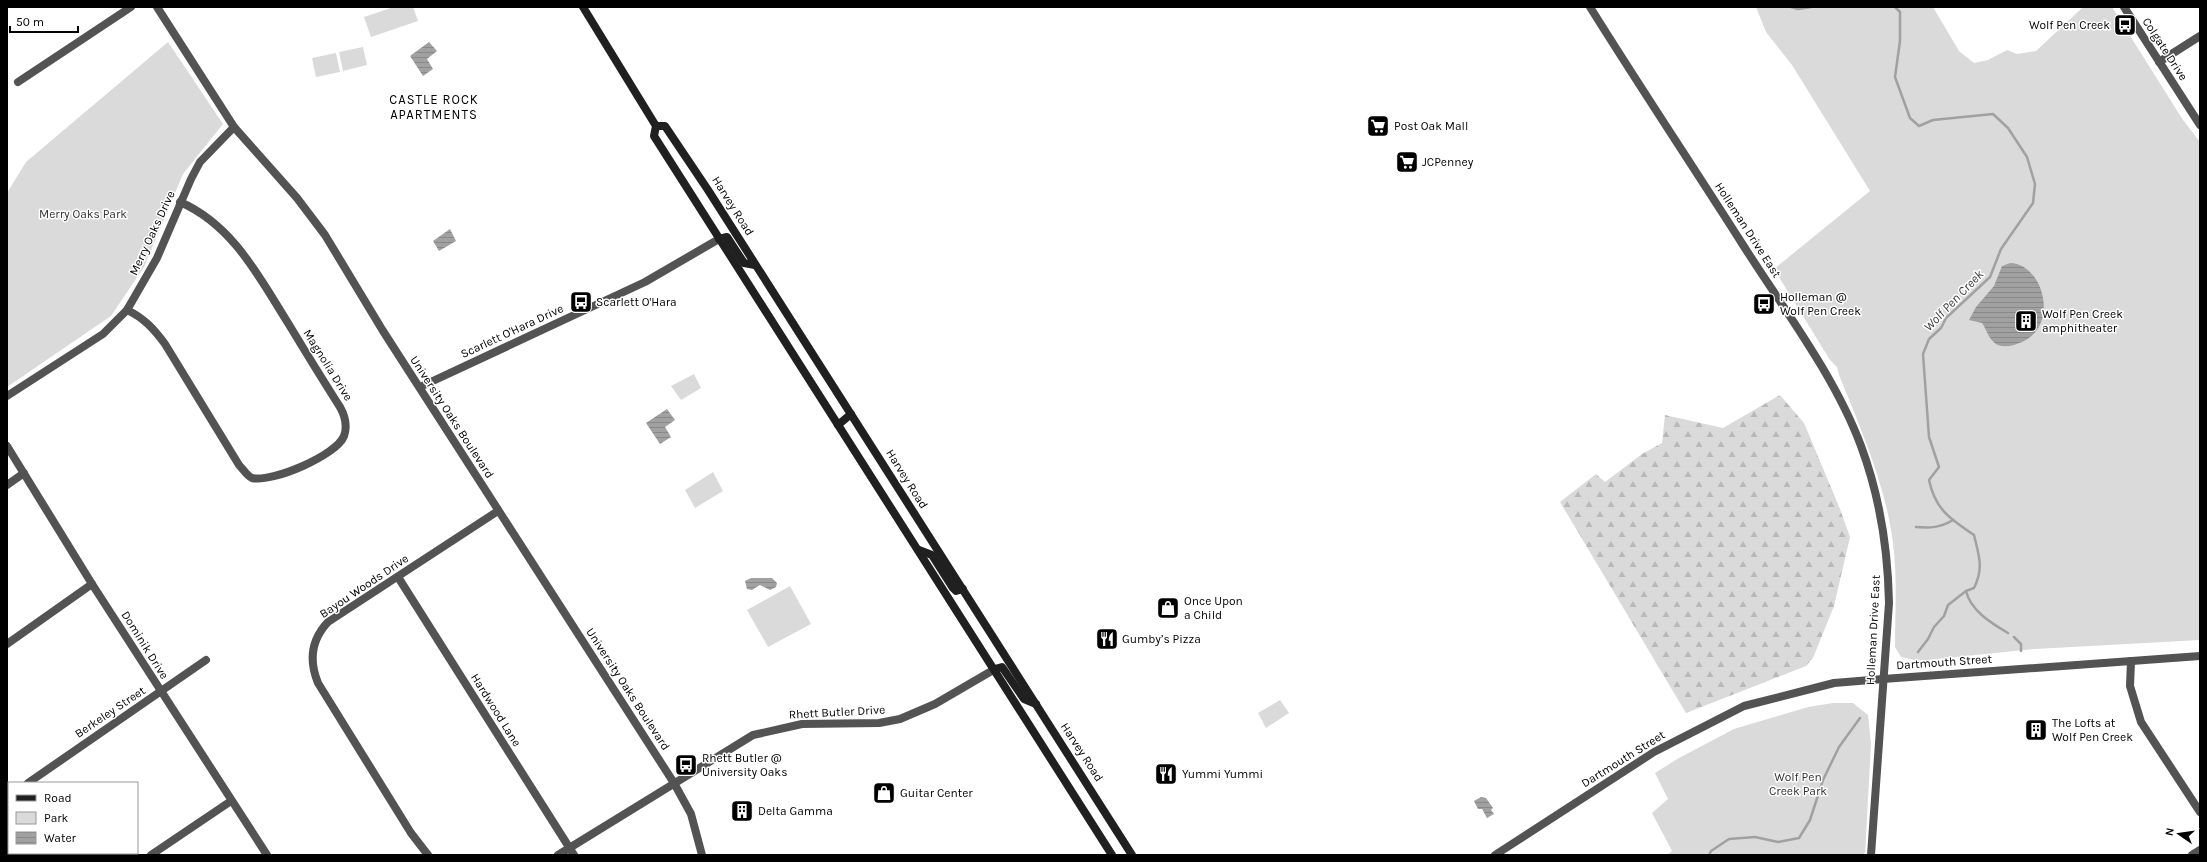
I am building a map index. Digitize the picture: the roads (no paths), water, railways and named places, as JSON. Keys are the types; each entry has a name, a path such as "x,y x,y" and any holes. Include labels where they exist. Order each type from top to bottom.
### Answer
{"main road":[{"name":"Harvey Road","path":"584,7 656,126 654,136 995,669 1112,855"},
{"name":"Harvey Road","path":"656,126 665,126 756,265 1132,855"},
{"path":"719,239 727,237 744,263 756,265"},
{"path":"838,425 851,414"},
{"path":"919,550 932,555 956,591 963,589"},
{"path":"995,669 1002,668 1024,699 1036,704"}],"street":[{"path":"18,82 131,7"},
{"name":"University Oaks Boulevard","path":"157,7 234,127 297,198 325,235 498,511 674,783 691,814 702,855"},
{"name":"Holleman Drive East","path":"1590,7 1827,376 1861,445 1874,484 1883,527 1888,571 1889,603 1871,855"},
{"name":"Colgate Drive","path":"2124,7 2200,125"},
{"path":"2159,62 2200,36"},
{"name":"Merry Oaks Drive","path":"7,396 103,334 127,310 157,258 180,202 200,162 234,127"},
{"name":"Magnolia Drive","path":"127,310 137,315 152,327 165,344 239,465 250,477 262,479 271,478 310,462 338,447 344,437 346,418 249,260 230,238 213,222 192,207 180,202"},
{"name":"Scarlett O'Hara Drive","path":"420,387 645,282 719,239"},
{"name":"Dominik Drive","path":"7,446 92,584 267,855"},
{"path":"7,485 24,473"},
{"name":"Bayou Woods Drive","path":"428,855 411,832 318,683 313,670 311,658 316,637 328,622 498,511"},
{"name":"Hardwood Lane","path":"398,577 572,851"},
{"path":"7,644 92,584"},
{"name":"Dartmouth Street","path":"1494,855 1654,752 1744,706 1834,683 2200,656"},
{"name":"Berkeley Street","path":"29,782 206,660"},
{"path":"2131,661 2130,686 2141,722 2200,812"},
{"name":"Rhett Butler Drive","path":"558,855 572,851 674,783 753,735 802,724 879,723 900,719 935,704 995,669"},
{"path":"151,855 231,800"},
{"path":"2192,855 2200,850"}],"water":[{"path":"429,42 437,51 427,59 433,69 423,76 410,56"},
{"path":"450,229 456,241 439,251 433,241"},
{"path":"2010,263 2021,266 2031,273 2038,283 2043,296 2044,309 2041,322 2034,333 2022,342 2004,346 1998,345 1992,341 1982,323 1969,320 1976,307 1994,286 2002,266"},
{"path":"667,409 675,420 665,427 671,437 660,444 646,423"},
{"path":"751,578 772,578 777,583 776,587 770,590 760,585 752,590 747,589 745,581"},
{"path":"1481,797 1486,798 1493,808 1491,810 1494,814 1487,818 1482,809 1478,809 1474,801"}],"waterway":[{"name":"Wolf Pen Creek","path":"1791,7 1798,9 1811,7"},
{"name":"Wolf Pen Creek","path":"1895,7 1900,12 1900,41 1895,77 1910,118 1919,126 1933,120 1993,114 2008,128 2027,157 2035,184 2033,203 2001,249 1990,277 1946,318 1941,328 1929,339 1923,354 1929,437 1939,467 1929,480 1935,499 1940,506 1958,524 1974,535 1980,568 1974,588 1966,591 1948,605 1944,616 1934,627 1928,639 1918,652"},
{"path":"1916,527 1935,527 1944,525 1953,520"},
{"path":"1966,591 1972,605 1982,616 2008,633"},
{"path":"2014,637 2021,644 2021,651"},
{"name":"Wolf Pen Creek","path":"1709,855 1711,851 1729,839 1755,837 1778,842 1799,838 1810,820 1823,780 1839,747 1860,718"}],"place":[{"name":"Wolf Pen Creek","path":"2125,25"},
{"name":"Post Oak Mall","path":"1378,126"},
{"name":"JCPenney","path":"1407,162"},
{"name":"Scarlett O'Hara","path":"581,302"},
{"name":"Holleman @ Wolf Pen Creek","path":"1764,304"},
{"name":"Wolf Pen Creek amphitheater","path":"2026,321"},
{"name":"Once Upon a Child","path":"1168,608"},
{"name":"Gumby’s Pizza","path":"1107,639"},
{"name":"The Lofts at Wolf Pen Creek","path":"2036,730"},
{"name":"Rhett Butler @ University Oaks","path":"686,765"},
{"name":"Yummi Yummi","path":"1166,774"},
{"name":"Guitar Center","path":"884,793"},
{"name":"Delta Gamma","path":"742,811"}],"district":[{"name":"CASTLE ROCK APARTMENTS","path":"434,106"}],"park label":[{"name":"Merry Oaks Park","path":"83,214"},
{"name":"Wolf Pen Creek Park","path":"1798,784"}]}
